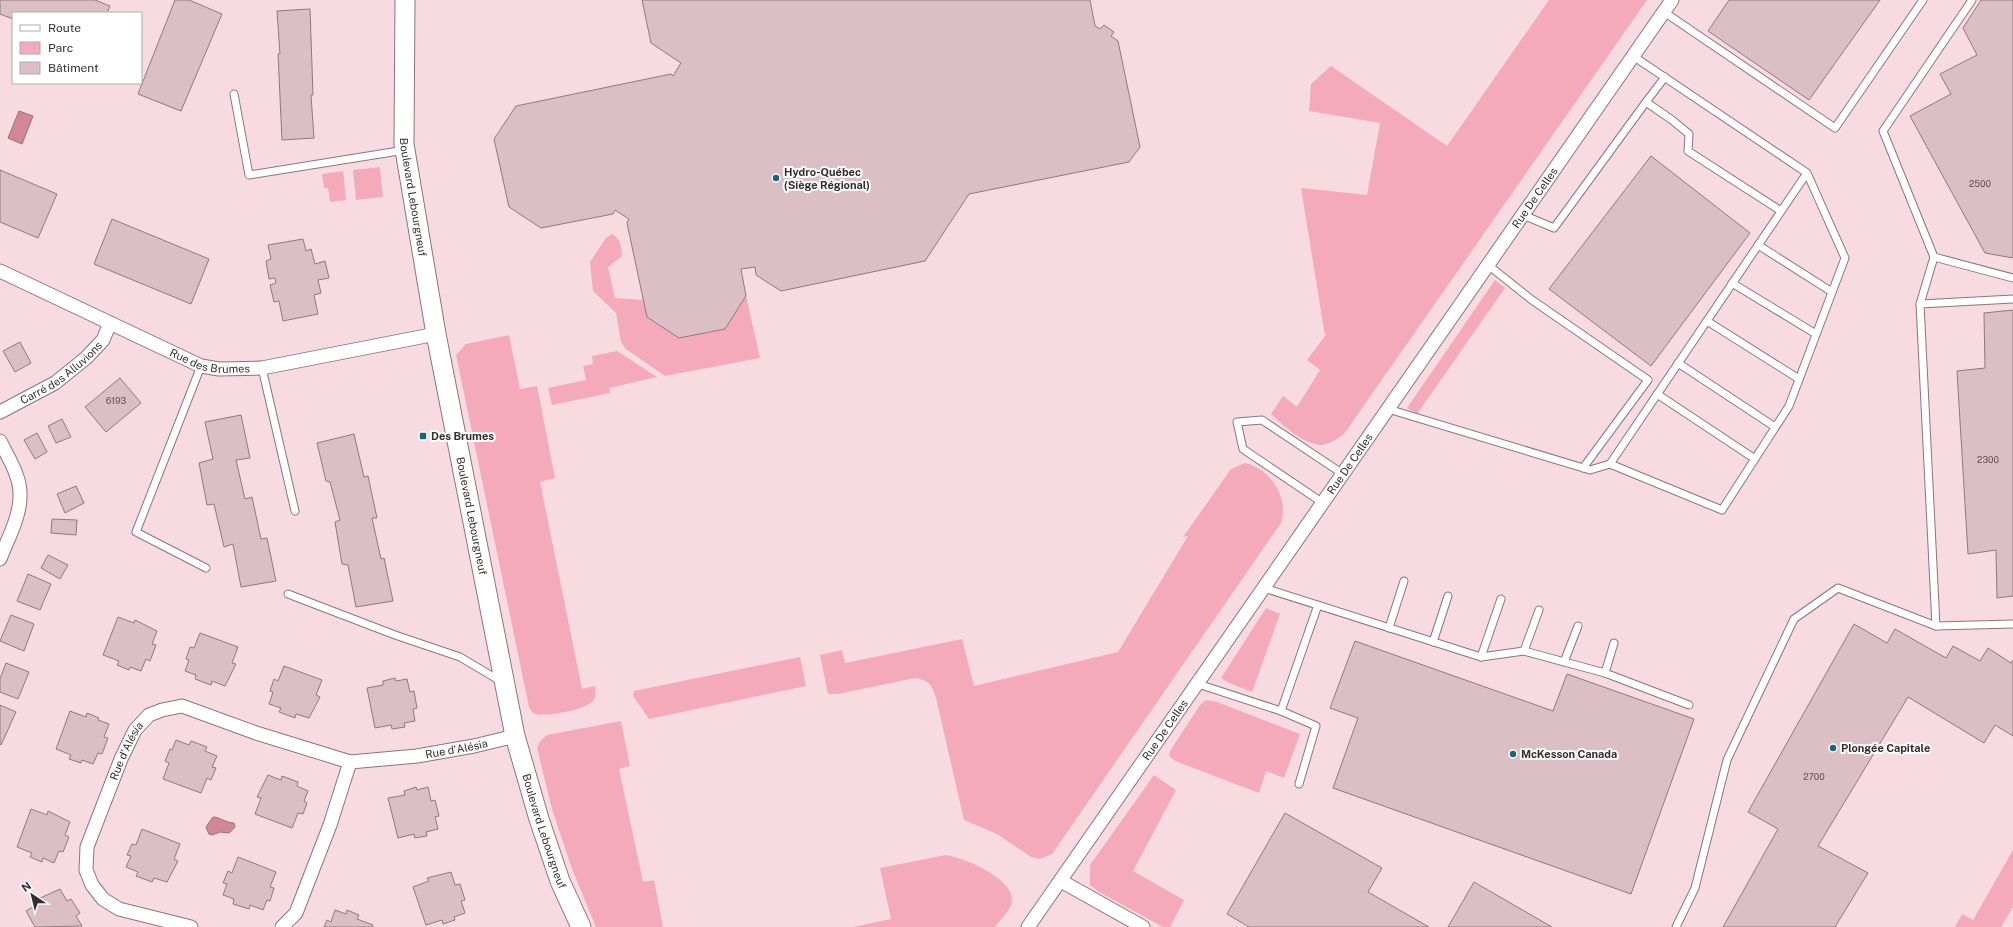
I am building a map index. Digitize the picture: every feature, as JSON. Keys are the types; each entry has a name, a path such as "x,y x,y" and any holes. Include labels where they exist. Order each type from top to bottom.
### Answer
{"main road":[{"name":"Boulevard Lebourgneuf","path":"405,0 405,150 436,334 515,736 538,819 560,881 581,927"}],"street":[{"name":"Rue De Celles","path":"1028,927 1061,882 1672,0"},
{"name":"Rue des Brumes","path":"0,271 201,366 219,369 262,368 436,334"},
{"name":"Carré des Alluvions","path":"0,412 55,383 86,358 103,340 110,323"},
{"path":"0,441 14,470 20,493 17,517 0,559"},
{"name":"Rue d'Alésia","path":"191,927 119,909 103,899 92,885 86,870 87,848 121,759 135,730 149,715 162,710 182,706 256,733 350,762 417,756 474,746 515,736"},
{"path":"282,927 296,913 330,825 350,762"},
{"path":"1061,882 1143,927"}],"lane":[{"path":"1664,12 1835,128 1923,0"},
{"path":"1936,626 1920,304 1934,257 1883,131 1972,0"},
{"path":"1388,409 1590,470 1610,464 1722,510 1789,406 1845,258 1807,173 1633,56"},
{"path":"1523,215 1554,228 1665,77"},
{"path":"234,94 249,175 405,150"},
{"path":"1646,102 1689,134 1688,151 1781,211"},
{"path":"1610,464 1807,173"},
{"path":"1758,245 1832,292"},
{"path":"1934,257 2013,278"},
{"path":"1488,265 1532,300 1648,380 1583,468"},
{"path":"1732,283 1816,334"},
{"path":"1920,304 2013,298"},
{"path":"1707,321 1799,379"},
{"path":"1678,364 1775,426"},
{"path":"201,366 136,532 206,568"},
{"path":"262,368 295,511"},
{"path":"1657,394 1755,459"},
{"path":"1323,503 1243,449 1237,422 1262,420 1343,474"},
{"path":"1388,628 1404,581"},
{"path":"1264,588 1481,657 1524,651 1605,673 1689,705"},
{"path":"1676,927 1695,888 1727,760 1794,619 1838,588 1936,626 2013,624"},
{"path":"288,594 395,635 460,657 505,684"},
{"path":"1433,642 1448,596"},
{"path":"1481,657 1501,598"},
{"path":"1281,711 1318,605"},
{"path":"1524,651 1539,610"},
{"path":"1564,662 1578,626"},
{"path":"1605,673 1614,644"},
{"path":"1198,684 1281,711 1316,726 1299,784"}],"green space":[{"path":"1549,0 1647,0 1344,434 1332,442 1322,445 1306,441 1287,428 1271,414 1283,396 1297,407 1320,370 1307,360 1325,336 1301,188 1367,195 1380,123 1309,111 1311,84 1331,66 1447,146"},
{"path":"380,167 383,197 356,200 353,170"},
{"path":"343,171 346,200 330,202 328,188 324,188 322,174"},
{"path":"612,234 619,241 622,256 608,267 615,298 643,300 648,318 679,338 725,329 746,296 760,358 665,376 626,349 621,342 616,313 593,291 590,262 606,238"},
{"path":"1495,280 1505,288 1417,414 1407,408"},
{"path":"509,335 520,389 537,386 555,478 540,482 582,689 595,686 596,694 593,701 589,704 574,710 555,714 533,713 529,707 456,355 466,344"},
{"path":"617,351 657,377 609,388 610,393 552,405 548,388 586,380 583,366 593,364 592,356"},
{"path":"1245,463 1263,471 1276,486 1282,504 1283,513 1281,523 1052,854 1040,859 1031,857 997,834 964,820 936,698 931,686 927,682 915,678 838,694 828,694 820,655 842,650 845,663 962,639 974,686 1118,652 1188,536 1183,537 1231,469"},
{"path":"1266,608 1280,614 1252,692 1229,683 1221,678"},
{"path":"800,657 806,686 649,719 633,696 634,691"},
{"path":"1206,700 1217,702 1300,734 1284,778 1266,771 1259,793 1175,761 1169,756 1170,751 1200,705"},
{"path":"621,721 630,766 619,769 643,882 654,880 663,927 596,927 572,869 552,809 537,748 540,741 547,735"},
{"path":"1154,775 1176,790 1133,871 1184,900 1170,927 1163,927 1099,892 1090,885 1090,865"},
{"path":"2013,850 2013,907 2001,927 1955,927 1962,914 1973,920"},
{"path":"946,855 964,860 986,870 997,877 1005,885 1010,893 1012,901 1008,911 995,927 853,927 891,919 880,868"}],"shaded area":[{"path":"19,111 33,116 22,144 8,138"},
{"path":"213,817 234,823 235,827 229,833 220,832 212,835 209,834 206,827"}],"building":[{"path":"0,0 95,0 110,6 107,12 12,12 12,19 0,14"},
{"path":"175,0 189,0 222,14 181,111 138,94"},
{"name":"Hydro-Québec (Siège Régional)","path":"642,0 1090,0 1095,26 1100,29 1104,25 1114,32 1111,36 1118,41 1140,147 1129,162 969,194 925,261 781,291 756,275 755,267 741,269 746,296 725,329 679,338 647,317 627,223 629,219 615,210 613,214 541,228 509,207 494,139 516,106 671,74 673,76 681,63 651,43"},
{"path":"1729,0 1880,0 1809,100 1708,31"},
{"path":"1981,0 2013,0 2013,258 1985,253 1910,116 1951,94 1940,74 1977,55 1963,28"},
{"path":"310,9 313,95 311,95 314,138 282,140 278,54 280,54 277,11"},
{"path":"1651,156 1750,233 1651,366 1549,289"},
{"path":"0,170 57,194 38,238 0,222"},
{"path":"112,219 209,259 191,304 94,264"},
{"path":"303,239 306,251 311,249 315,264 325,261 329,278 318,280 321,293 314,295 318,314 283,321 279,301 274,302 270,285 276,283 275,278 269,279 266,261 271,259 268,245"},
{"path":"2013,310 2013,596 1997,598 1996,550 1968,554 1957,371 1985,368 1984,313"},
{"path":"20,342 31,363 15,372 3,351"},
{"path":"120,378 141,403 106,432 85,407"},
{"path":"241,415 250,458 236,460 245,499 252,497 261,539 267,538 276,581 241,587 233,544 224,547 214,504 207,505 199,463 213,459 205,422"},
{"path":"62,419 71,437 56,443 48,426"},
{"path":"37,433 47,452 35,459 24,440"},
{"path":"354,434 364,477 368,476 377,518 372,518 381,559 384,558 393,601 356,607 348,565 342,564 335,522 340,520 330,482 326,481 317,443"},
{"path":"76,486 84,503 65,513 57,494"},
{"path":"52,519 77,520 76,535 51,533"},
{"path":"48,555 68,565 60,579 41,568"},
{"path":"28,574 51,584 40,610 17,601"},
{"path":"11,615 34,624 24,651 0,641"},
{"path":"118,617 134,623 135,620 157,631 152,644 156,645 150,661 146,659 141,671 130,667 129,670 117,665 119,661 103,655"},
{"path":"1854,624 1887,643 1895,629 1946,658 1953,646 1980,661 1988,648 2011,663 2013,660 2013,736 1995,725 1984,743 1908,697 1818,846 1868,873 1835,927 1723,927 1778,829 1748,812"},
{"path":"200,633 238,647 232,663 236,664 225,686 212,681 211,685 195,679 196,675 185,671 189,660 186,659 190,647 194,648"},
{"name":"McKesson Canada","path":"1355,641 1553,711 1567,674 1694,719 1631,894 1333,788 1358,718 1330,708"},
{"path":"6,663 29,672 18,699 0,692 0,679"},
{"path":"284,666 322,680 316,695 320,697 309,718 296,714 295,718 279,712 281,708 269,704 273,692 270,691 274,679 278,681"},
{"path":"395,678 396,681 407,679 410,692 414,691 417,708 413,709 415,721 404,723 405,727 392,729 391,725 375,728 367,688 383,685 383,681"},
{"path":"0,705 16,712 1,745 0,744"},
{"path":"70,711 86,717 87,713 99,718 98,720 109,724 104,737 108,738 102,754 98,753 93,764 82,760 81,763 69,759 71,755 56,749"},
{"path":"176,740 189,745 191,741 207,747 205,751 217,756 212,767 216,768 211,780 207,778 201,793 163,779 169,763 165,761"},
{"path":"268,775 281,780 282,776 298,782 297,786 308,791 304,801 307,803 303,814 298,813 292,828 255,814 261,798 257,797"},
{"path":"416,787 417,790 428,787 431,801 435,800 439,816 435,817 438,829 426,832 427,836 415,838 414,834 398,838 388,798 405,795 404,791"},
{"path":"31,809 47,815 48,811 70,822 65,835 69,837 63,852 59,851 54,863 43,858 42,862 30,857 32,853 17,847"},
{"path":"1285,813 1382,868 1368,892 1429,927 1249,927 1227,914"},
{"path":"142,829 180,844 174,859 178,861 167,882 154,878 152,882 136,876 138,872 126,867 131,856 127,855 132,844 136,845"},
{"path":"238,857 276,872 270,887 274,888 270,901 267,900 263,910 250,905 249,909 233,904 234,899 223,895 227,884 223,883 228,871 232,873"},
{"path":"451,872 455,885 460,884 465,900 461,901 465,913 454,917 455,920 443,924 442,920 426,925 413,887 429,881 427,878"},
{"path":"1474,882 1552,927 1448,927"},
{"path":"60,889 67,901 71,899 80,913 76,916 82,926 35,927 26,911 40,903 38,899"},
{"path":"335,910 346,914 347,910 359,915 357,919 373,925 372,927 324,927 327,920 331,922"}],"place":[{"name":"Hydro-Québec (Siège Régional)","path":"776,178"},
{"name":"Des Brumes","path":"423,436"},
{"name":"Plongée Capitale","path":"1833,748"},
{"name":"McKesson Canada","path":"1513,754"}]}
